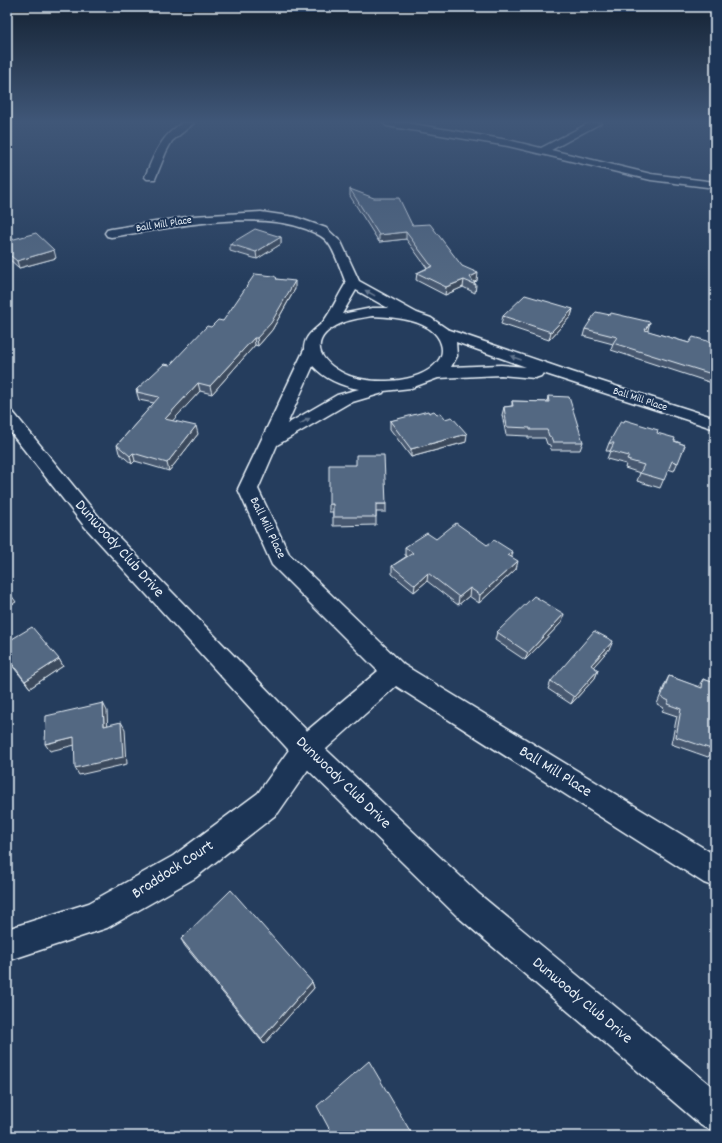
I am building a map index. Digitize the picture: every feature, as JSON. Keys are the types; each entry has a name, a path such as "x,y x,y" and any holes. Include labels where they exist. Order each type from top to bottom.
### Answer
{"street":[{"path":"648,176 674,181 715,185"},
{"name":"Ball Mill Place","path":"111,233 193,220 261,216 295,221 322,231 335,242 353,283"},
{"path":"328,325 353,283 411,315"},
{"path":"328,325 348,316 372,312 411,315"},
{"name":"Ball Mill Place","path":"411,315 434,326 442,332 566,376 715,424"},
{"name":"Ball Mill Place","path":"328,325 316,336 312,343 312,350 248,489 280,559 395,672 715,872"},
{"path":"271,441 343,399 387,386 414,382 435,373 448,361 450,354 450,346 442,332"},
{"path":"312,350 314,357 319,364 335,376 360,384 387,386"},
{"name":"Ball Mill Place","path":"435,373 501,370 566,376"},
{"name":"Dunwoody Club Drive","path":"7,416 92,522 306,749 468,904 715,1113"},
{"path":"306,749 395,672"},
{"name":"Braddock Court","path":"7,945 96,917 184,867 268,803 306,749"}],"building":[{"path":"350,189 374,198 399,198 412,225 430,224 462,266 478,273 470,277 476,285 464,280 446,287 417,273 433,266 406,232 379,235"},
{"path":"255,229 281,237 256,252 230,244"},
{"path":"36,233 54,250 17,261 7,253 7,241"},
{"path":"255,274 274,276 277,278 276,279 295,281 271,323 257,338 254,338 210,386 198,383 165,419 196,426 167,463 133,453 130,456 117,445 159,397 137,392 138,390 136,390 164,364 170,365 207,326 211,327 218,320 223,321"},
{"path":"525,295 573,309 551,332 503,316"},
{"path":"596,312 610,315 611,313 650,322 645,330 689,343 693,337 715,343 715,375 613,343 617,337 585,329"},
{"path":"548,396 569,397 583,442 553,442 547,430 530,430 530,428 507,427 504,407 513,406 512,401 549,402"},
{"path":"428,411 429,413 434,411 437,414 440,413 445,419 452,417 467,434 411,449 390,421"},
{"path":"625,420 658,430 657,433 675,438 674,441 685,445 678,463 672,461 664,480 640,473 644,465 627,460 629,456 610,451 614,443 609,443 621,421 624,422"},
{"path":"356,455 384,455 386,504 376,504 376,517 333,517 333,504 329,504 329,465 356,465"},
{"path":"456,523 487,545 494,540 513,552 508,555 518,561 480,595 470,588 459,597 428,573 415,585 392,566 413,553 405,547 427,533 436,539"},
{"path":"7,589 11,595 7,597"},
{"path":"534,596 564,614 528,653 497,632"},
{"path":"32,627 59,659 25,681 7,657 7,642"},
{"path":"594,631 613,641 591,665 598,670 574,697 551,681"},
{"path":"669,676 702,688 703,679 715,683 714,750 676,737 681,709 667,704 669,701 661,697"},
{"path":"103,703 104,726 121,722 123,757 75,768 74,737 45,744 46,716"},
{"path":"231,890 312,982 261,1039 181,939"},
{"path":"369,1061 413,1136 333,1136 317,1106"}]}
